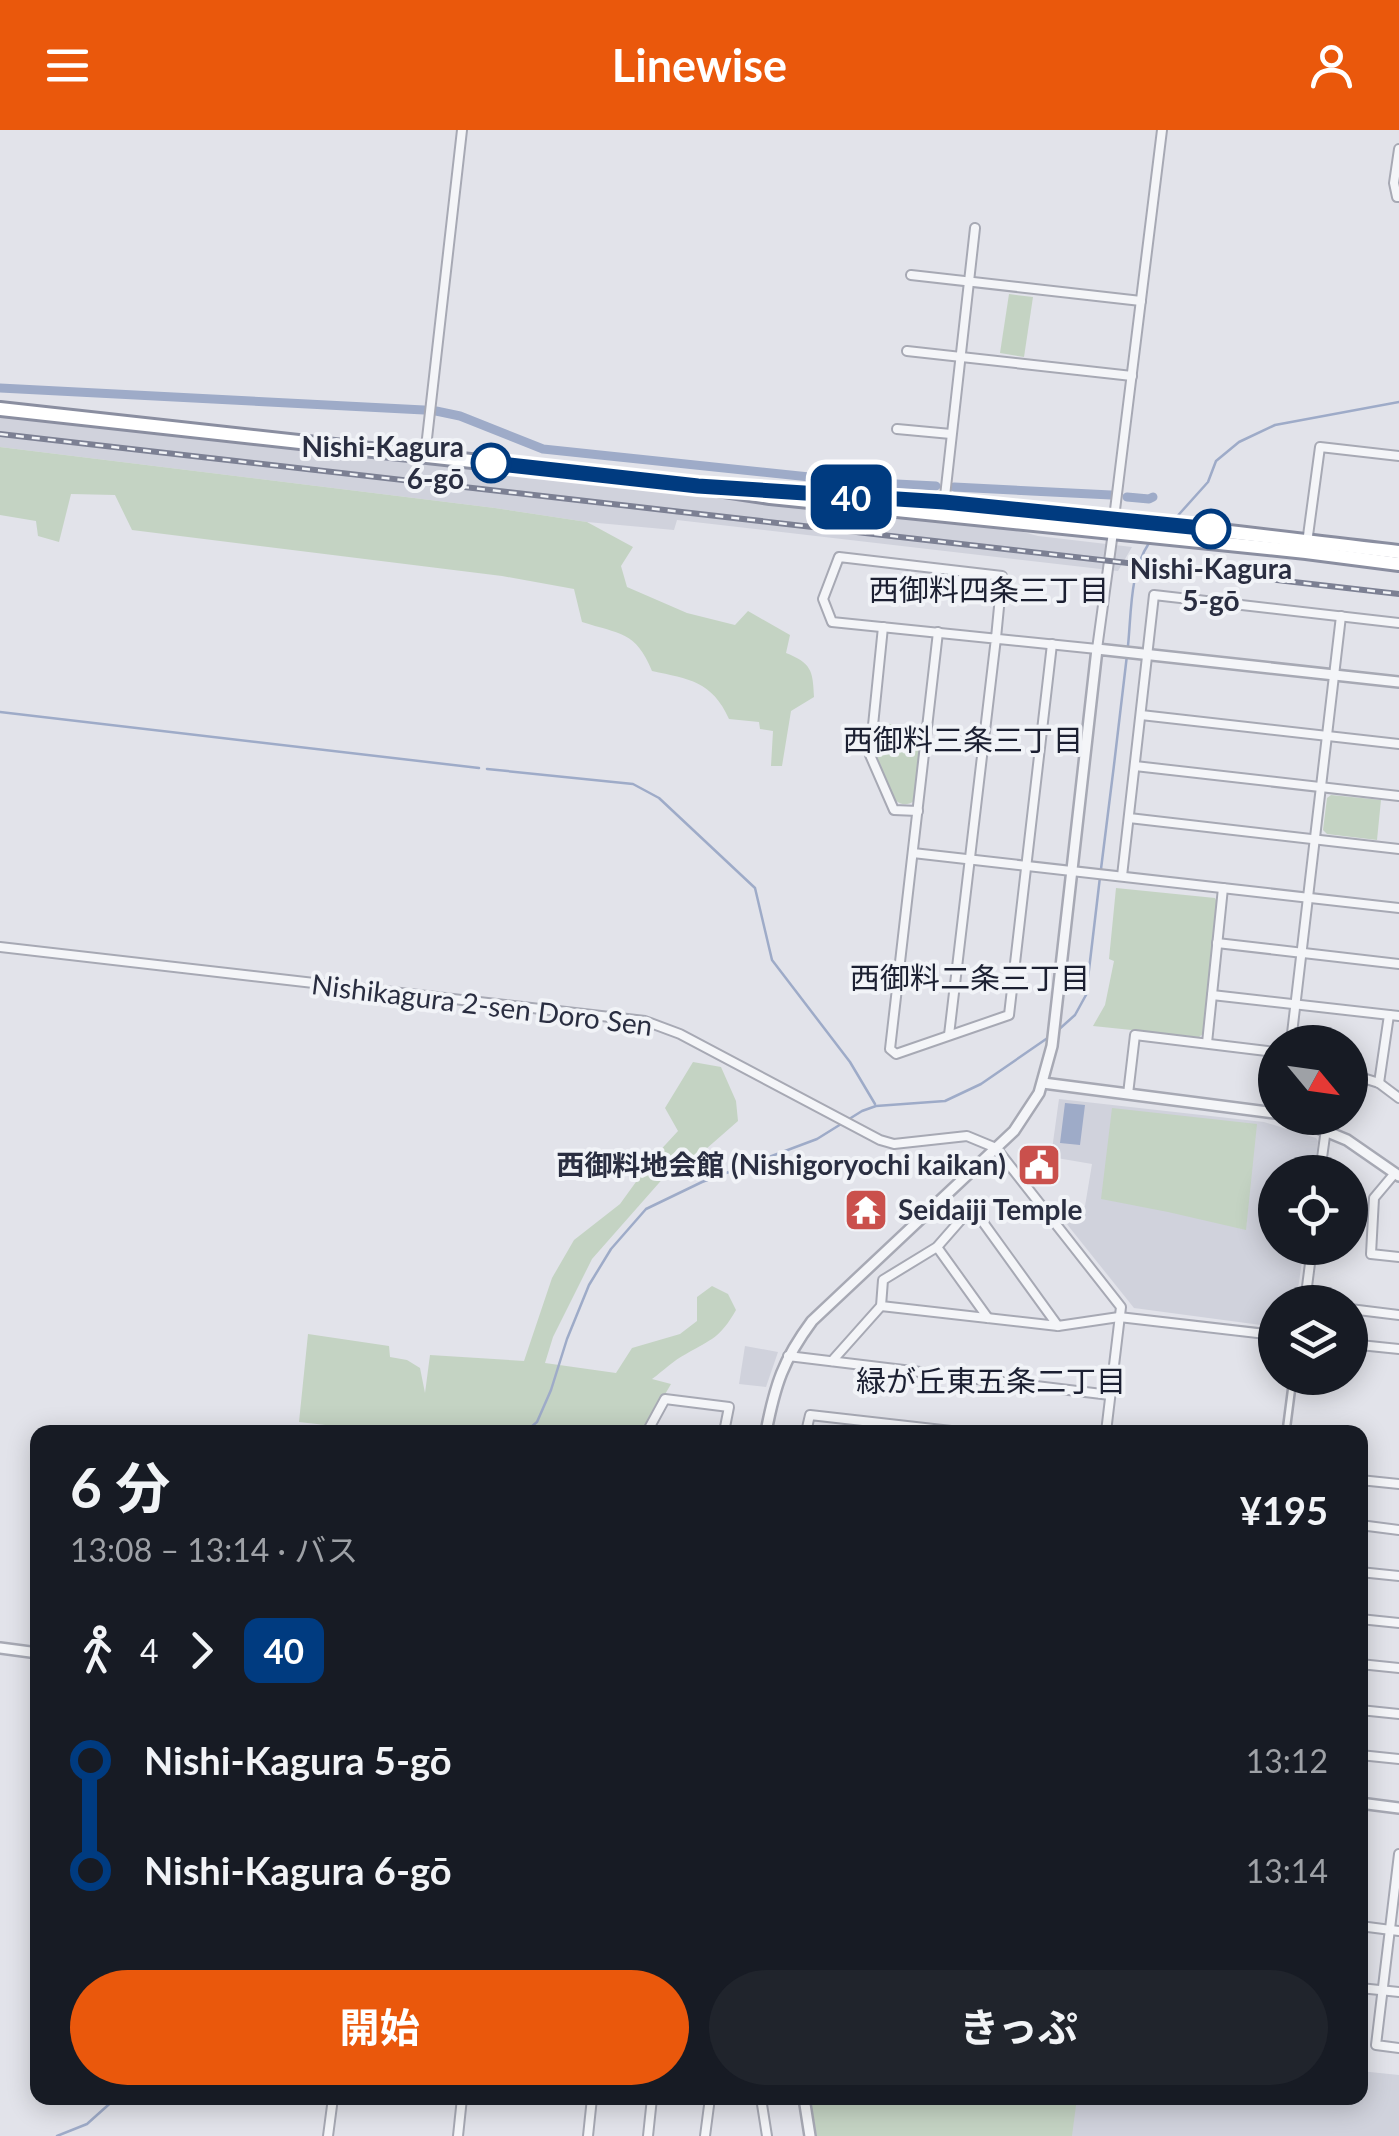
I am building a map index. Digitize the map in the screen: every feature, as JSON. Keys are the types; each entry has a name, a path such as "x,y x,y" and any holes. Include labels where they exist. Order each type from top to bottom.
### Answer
{"highway":[{"path":"0,408 698,486 1113,526 1169,538 1399,552"},
{"path":"1113,526 1151,522 1399,564"}],"street":[{"path":"425,456 462,130"},
{"path":"768,1425 778,1378 812,1321 1014,1131 1043,1084 1052,1046 1162,130"},
{"path":"1399,150 1394,183 1399,197"},
{"path":"944,508 975,228"},
{"path":"911,274 1141,301"},
{"path":"907,351 1132,376"},
{"path":"897,428 951,434"},
{"path":"1306,547 1320,446 1399,456"},
{"path":"950,1035 996,638 1002,576 839,556 822,599 832,622 938,632 996,638 1052,644 1098,648 1399,682"},
{"path":"1122,876 1140,715 1142,653 1154,595 1399,622"},
{"path":"1294,1025 1341,616"},
{"path":"883,627 870,755 894,810 918,811"},
{"path":"938,632 890,1049 896,1054 1010,1015 1052,644"},
{"path":"1140,715 1399,744"},
{"path":"1135,766 1399,796"},
{"path":"1129,818 1399,849"},
{"path":"913,852 1399,908"},
{"path":"1207,1043 1223,888"},
{"path":"1217,943 1399,964"},
{"name":"Nishikagura 2-sen Doro Sen","path":"0,947 645,1021 680,1034 880,1140 894,1144 967,1136 996,1148"},
{"path":"1212,995 1394,1016 1379,1083"},
{"path":"1128,1094 1135,1036 1258,1050"},
{"path":"1368,1080 1399,1098"},
{"path":"1043,1084 1258,1111"},
{"path":"1337,1135 1397,1174 1374,1198 1371,1254 1399,1257"},
{"path":"996,1148 1121,1307 1107,1425"},
{"path":"832,1361 881,1306 883,1280 937,1246 972,1207 1058,1326"},
{"path":"937,1246 988,1318"},
{"path":"881,1306 1058,1326 1119,1317 1258,1334"},
{"path":"1368,1310 1399,1314"},
{"path":"1368,1346 1399,1350"},
{"path":"788,1356 1110,1395"},
{"path":"1287,1425 1291,1395"},
{"path":"651,1425 665,1399 729,1407 725,1425"},
{"path":"808,1425 810,1415 898,1425"},
{"path":"1368,1481 1399,1484"},
{"path":"1368,1526 1399,1530"},
{"path":"1368,1573 1399,1576"},
{"path":"1368,1620 1399,1623"},
{"path":"0,1648 30,1651"},
{"path":"1368,1665 1399,1668"},
{"path":"1368,1711 1399,1714"},
{"path":"1368,1756 1399,1759"},
{"path":"1368,1804 1399,1808"},
{"path":"1399,1854 1394,1930 1376,2045 1399,2048"},
{"path":"1368,1927 1394,1930"},
{"path":"1368,1989 1399,1992"},
{"path":"328,2136 332,2105"},
{"path":"458,2136 461,2105"},
{"path":"588,2136 591,2105"},
{"path":"648,2136 651,2105"},
{"path":"705,2136 709,2105"},
{"path":"762,2105 767,2136"},
{"path":"805,2105 810,2136"}],"shaded area":[{"path":"0,415 1011,529 1132,547 1118,571 677,520 674,530 587,522 0,447"},
{"path":"1059,1099 1258,1121 1258,1135 1316,1138 1316,1155 1258,1155 1258,1265 1301,1265 1299,1285 1258,1285 1258,1325 1134,1308 1050,1203 1085,1206 1092,1164 1051,1157"},
{"path":"745,1346 778,1352 766,1387 739,1384"},
{"path":"1368,2072 1399,2075 1399,2136 817,2136 811,2105 1368,2105"}],"green space":[{"path":"1009,294 1033,297 1024,357 1000,353"},
{"path":"0,447 587,522 633,547 621,566 627,587 687,613 735,625 748,611 790,635 786,653 809,669 814,697 791,711 782,766 771,766 773,731 760,729 759,722 729,719 707,689 652,671 633,641 582,622 574,589 502,576 132,530 115,495 71,494 59,542 38,536 36,521 0,515"},
{"path":"880,723 922,727 914,801 909,804 895,800 875,752"},
{"path":"1331,795 1381,800 1377,840 1327,834 1323,830 1327,798"},
{"path":"1116,888 1215,898 1218,904 1204,1033 1199,1037 1093,1026 1105,1005 1114,961 1109,959"},
{"path":"693,1062 721,1067 736,1101 738,1121 698,1156 666,1175 592,1259 553,1337 545,1363 616,1373 632,1348 680,1334 697,1321 697,1297 712,1286 728,1294 736,1310 720,1332 652,1379 671,1384 647,1425 299,1422 308,1334 389,1346 390,1357 407,1360 420,1368 425,1393 430,1355 524,1361 552,1278 574,1240 620,1204 678,1131 665,1108"},
{"path":"1112,1108 1257,1124 1246,1230 1101,1199"},
{"path":"811,2105 1076,2105 1072,2136 817,2136"}],"water":[{"path":"1065,1103 1085,1105 1080,1145 1060,1143"}],"waterway":[{"path":"0,388 424,410"},
{"path":"1173,521 1208,482 1216,461 1239,442 1275,425 1399,402"},
{"path":"436,411 460,416 543,449 857,482 936,486"},
{"path":"954,487 1111,495"},
{"path":"1127,497 1153,497"},
{"path":"1101,869 1132,597 1137,569 1149,543"},
{"path":"0,712 479,768"},
{"path":"487,769 633,784 659,798 755,888 772,960 850,1062 875,1104"},
{"path":"1056,1032 1075,1015 1086,995 1100,877"},
{"path":"533,1425 551,1390 589,1285 611,1249 646,1209 702,1182 817,1139 862,1111 876,1106 945,1101 981,1084 1049,1037"},
{"path":"57,2136 87,2124 108,2105"}],"railway":[{"path":"0,434 1399,594"}],"bus line":[{"name":"40","path":"491,463 698,486 944,502 1211,529"}],"place":[{"name":"Nishi-Kagura 6-gō","path":"491,463"},
{"name":"Nishi-Kagura 5-gō","path":"1211,529"},
{"name":"西御料地会館 (Nishigoryochi kaikan)","path":"1039,1165"},
{"name":"Seidaiji Temple","path":"866,1210"}],"district":[{"name":"西御料四条三丁目","path":"989,591"},
{"name":"西御料三条三丁目","path":"963,741"},
{"name":"西御料二条三丁目","path":"970,979"},
{"name":"緑が丘東五条二丁目","path":"991,1382"}]}
